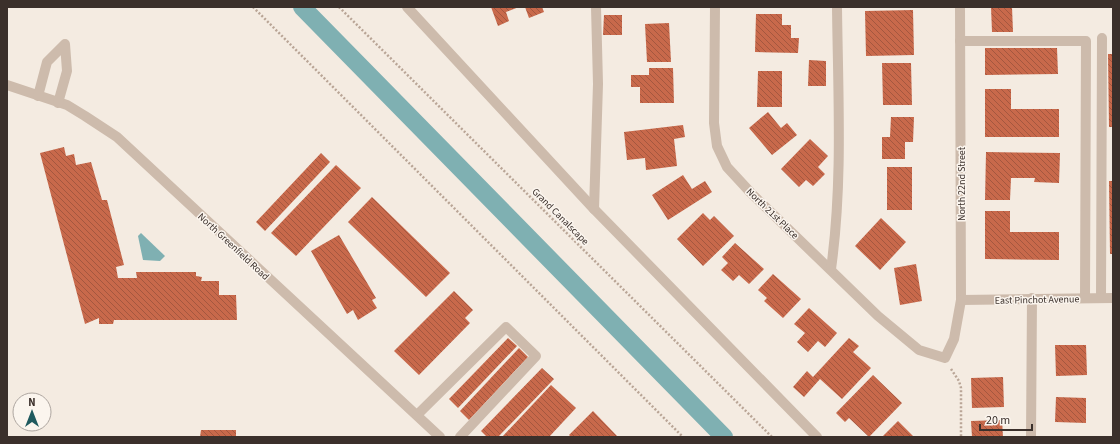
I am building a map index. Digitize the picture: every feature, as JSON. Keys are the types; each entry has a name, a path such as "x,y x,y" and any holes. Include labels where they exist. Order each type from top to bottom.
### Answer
{"street":[{"path":"407,7 594,209 817,437"},
{"path":"594,209 598,84 596,7"},
{"name":"North 21st Place","path":"715,7 714,123 717,146 727,167 751,193 878,316 919,350 945,358"},
{"path":"831,270 838,186 837,7"},
{"name":"North 22nd Street","path":"945,358 954,339 961,300 960,7"},
{"path":"1101,298 1102,38"},
{"path":"960,41 1086,41 1084,298"},
{"path":"38,96 47,62 66,44 67,72 58,103"},
{"name":"North Greenfield Road","path":"7,85 67,106 117,137 440,437"},
{"path":"1032,298 1032,437"},
{"name":"East Pinchot Avenue","path":"961,300 1113,298"},
{"path":"417,415 506,327 536,356 460,437"}],"path":[{"path":"254,7 683,437"},
{"name":"Grand Canalscape","path":"340,7 772,437"},
{"path":"945,358 959,381 961,388 961,437"}],"water":[{"path":"141,233 165,256 160,261 143,260 138,236"}],"building":[{"path":"491,7 519,7 506,12 509,21 498,26"},
{"path":"525,7 542,7 544,12 529,18"},
{"path":"991,7 1012,7 1013,32 992,32"},
{"path":"913,10 914,55 866,56 865,11"},
{"path":"756,14 782,14 782,25 791,25 791,38 799,38 798,53 755,52"},
{"path":"604,15 622,15 622,35 603,35"},
{"path":"669,23 671,62 647,62 645,24"},
{"path":"985,48 1057,48 1058,74 985,75"},
{"path":"1108,54 1113,54 1113,127 1109,127"},
{"path":"809,60 826,61 826,86 808,86"},
{"path":"882,63 911,63 912,105 883,105"},
{"path":"649,68 673,68 674,103 640,103 640,87 631,87 631,75 649,75"},
{"path":"758,71 782,71 782,107 757,107"},
{"path":"985,89 1011,89 1011,109 1059,109 1059,137 985,137"},
{"path":"768,112 781,128 787,123 797,135 772,155 749,128"},
{"path":"891,117 914,117 913,142 905,142 905,159 882,159 882,137 890,137"},
{"path":"683,125 685,137 674,139 677,166 646,170 645,158 627,160 624,132"},
{"path":"810,139 828,156 818,167 825,174 813,186 806,180 799,187 781,169"},
{"path":"64,147 66,156 74,154 76,165 91,162 102,200 107,200 124,265 116,267 118,278 137,278 136,272 196,272 196,276 202,277 201,281 219,281 219,295 236,295 237,320 114,320 113,324 99,324 99,318 85,324 40,153"},
{"path":"986,152 1060,153 1059,183 1034,182 1035,178 1011,178 1010,200 985,200"},
{"path":"321,153 330,162 265,231 256,222"},
{"path":"336,165 361,188 296,256 271,233"},
{"path":"887,167 912,167 912,210 887,210"},
{"path":"683,175 692,189 705,181 712,192 668,220 652,195"},
{"path":"1109,181 1113,181 1113,254 1110,254"},
{"path":"372,197 450,273 426,297 348,222"},
{"path":"985,211 1010,211 1010,232 1059,232 1059,260 985,259"},
{"path":"703,213 710,220 714,216 734,236 703,266 677,239"},
{"path":"881,218 906,242 880,270 855,246"},
{"path":"339,235 376,298 372,300 377,308 358,320 353,310 347,314 311,251"},
{"path":"735,243 764,269 749,284 739,275 733,281 721,270 728,263 722,257"},
{"path":"916,264 922,301 900,305 894,268"},
{"path":"773,274 801,299 783,318 764,301 767,298 758,290"},
{"path":"454,291 473,310 465,318 470,323 419,375 394,351"},
{"path":"809,308 837,333 825,347 818,341 808,352 797,342 805,333 794,324"},
{"path":"508,338 517,346 458,408 449,399"},
{"path":"849,338 859,346 853,352 871,368 842,399 820,379 804,397 793,387 807,371 813,377"},
{"path":"1055,345 1086,345 1087,375 1056,376"},
{"path":"519,348 528,357 469,420 460,411"},
{"path":"542,368 554,379 498,437 487,437 481,431"},
{"path":"873,375 902,403 869,437 849,418 845,422 836,413"},
{"path":"1003,377 1004,407 972,408 971,378"},
{"path":"551,385 576,408 549,437 502,437"},
{"path":"1056,397 1086,398 1086,423 1055,422"},
{"path":"593,411 618,437 571,437 569,435"},
{"path":"1002,420 1003,437 972,437 971,421"},
{"path":"898,421 914,437 882,437"},
{"path":"201,430 236,430 236,437 200,437"}],"waterway":[{"path":"302,7 724,437"}]}
